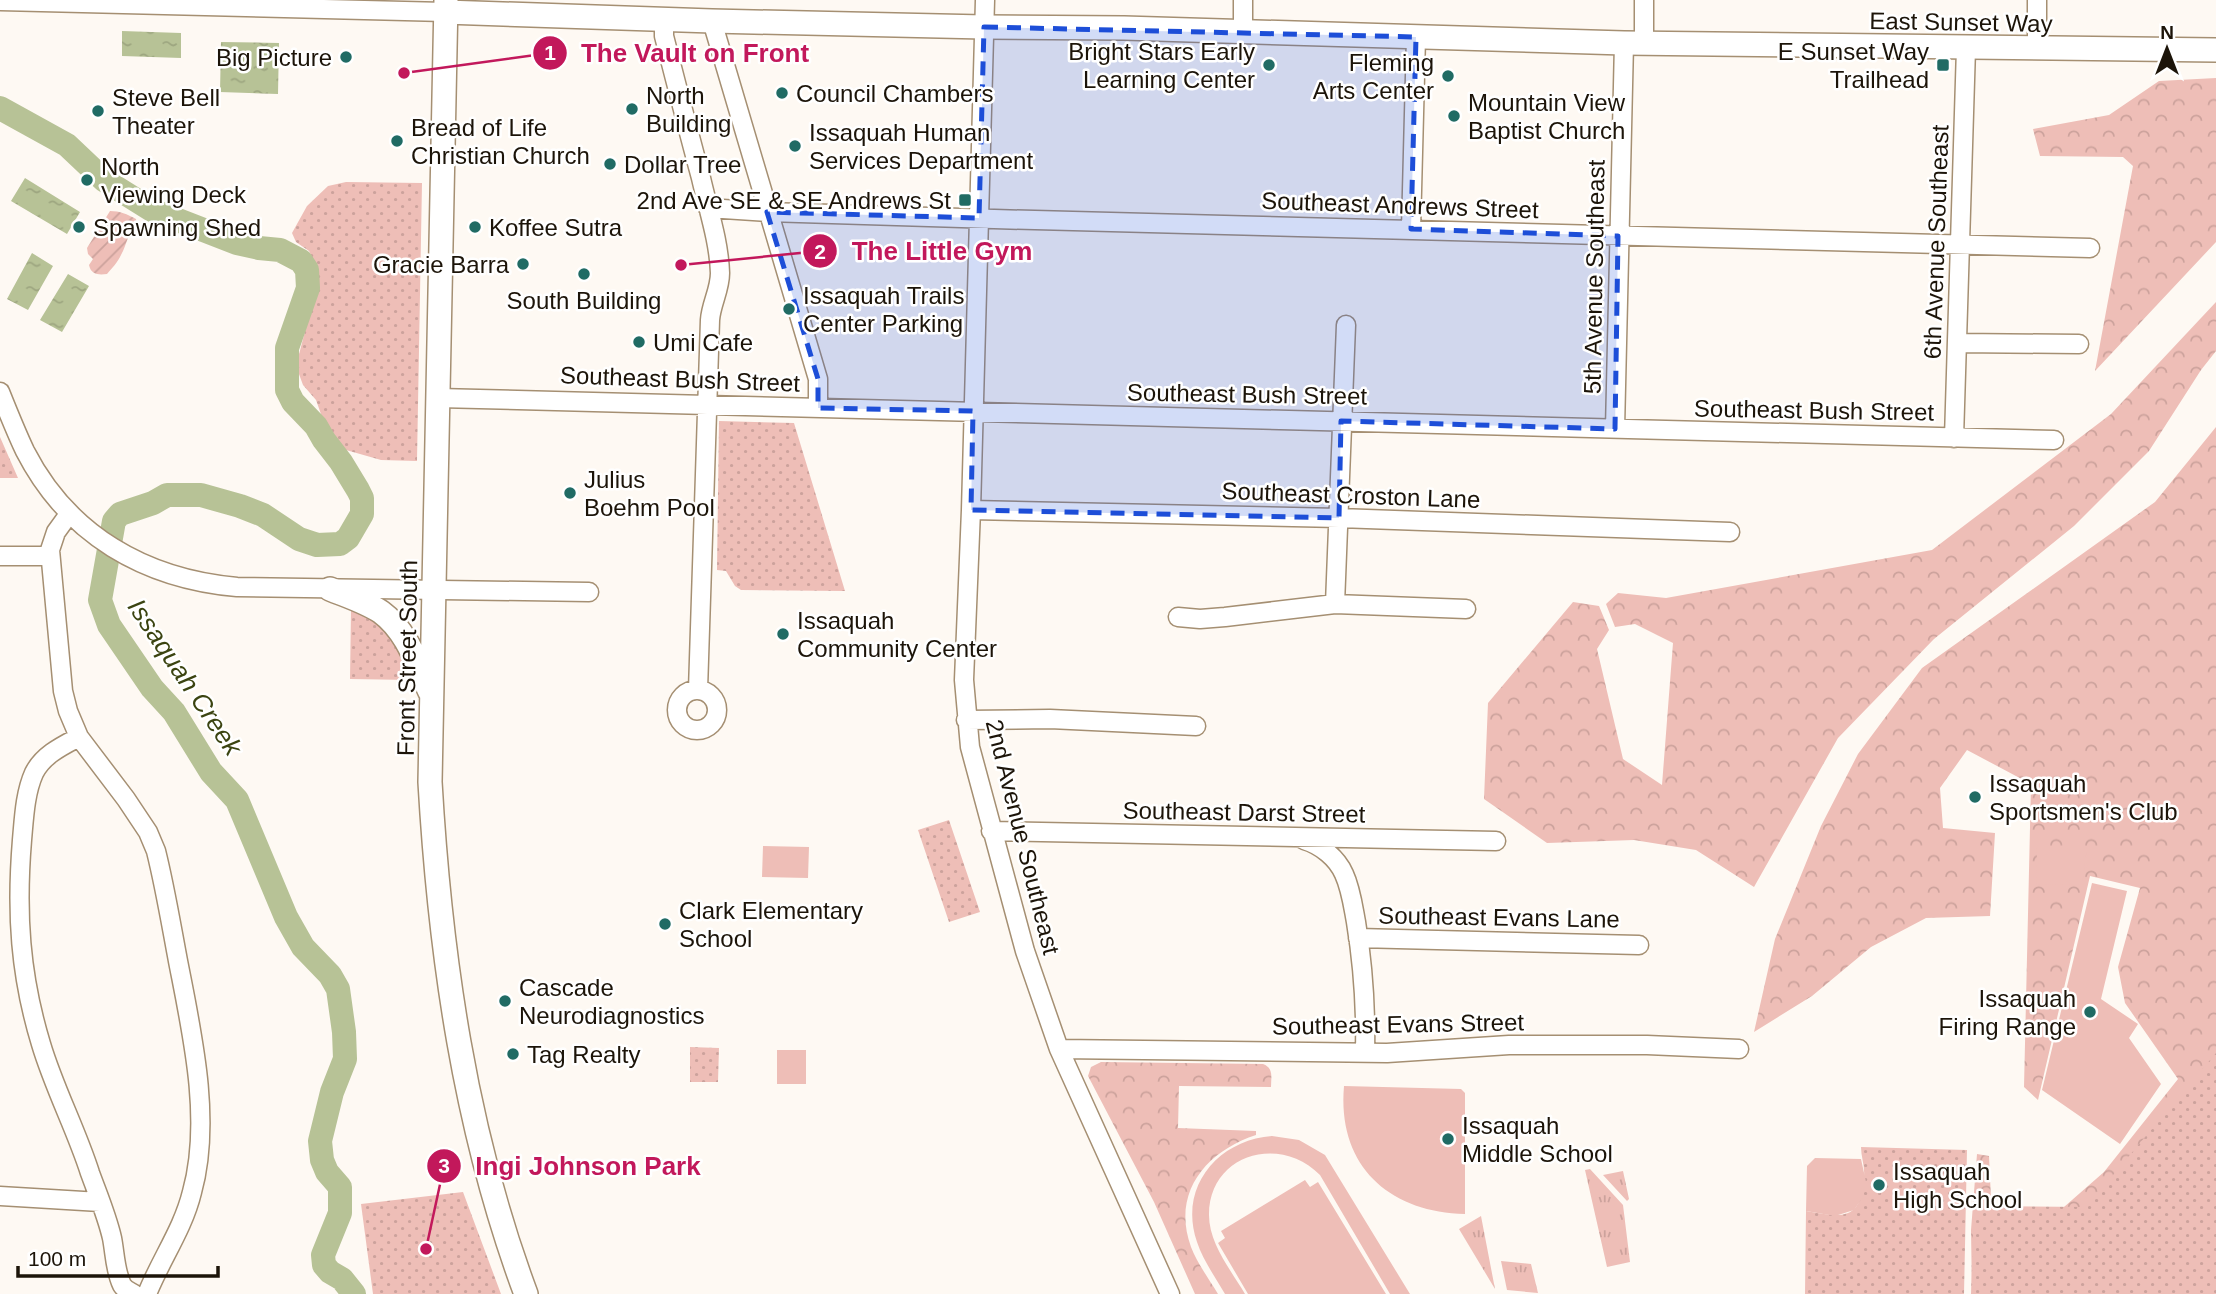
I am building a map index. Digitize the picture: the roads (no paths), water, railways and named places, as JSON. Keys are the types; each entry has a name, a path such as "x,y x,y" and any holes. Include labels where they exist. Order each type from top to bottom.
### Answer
{"main road":[{"name":"East Sunset Way","path":"446,6 712,21 1137,28 1634,43 2216,50"},
{"name":"Front Street South","path":"446,6 430,782 432,822 441,923 452,1000 482,1150 526,1294"},
{"path":"330,589 374,608 393,623 407,643 432,696"}],"street":[{"name":"2nd Avenue Southeast","path":"985,0 964,668 970,747 1025,951 1059,1049 1170,1294"},
{"path":"1243,0 1243,32"},
{"name":"5th Avenue Southeast","path":"1615,429 1618,236 1634,43 1644,0"},
{"path":"2037,0 2037,49"},
{"path":"0,1 446,6"},
{"path":"664,19 664,36 708,208 720,274 719,289 710,312 698,690"},
{"path":"712,21 818,379 818,408"},
{"path":"1411,229 1416,37"},
{"name":"6th Avenue Southeast","path":"1954,438 1966,48"},
{"name":"Southeast Andrews Street","path":"708,208 767,212 2090,248"},
{"path":"1335,604 1346,325"},
{"path":"1957,343 2079,344"},
{"path":"0,392 25,451 47,487 69,514 124,555 159,571 193,581 229,586 589,593"},
{"name":"Southeast Bush Street","path":"438,398 2054,440"},
{"name":"Southeast Croston Lane","path":"971,510 1339,518 1730,532"},
{"path":"69,514 53,538 50,556 63,691 79,737 132,807 156,851 186,1002 195,1063 201,1131 192,1192 181,1225 147,1294"},
{"path":"0,555 50,556"},
{"path":"1178,617 1225,617 1335,604 1466,610"},
{"path":"967,720 1050,719 1196,726"},
{"path":"79,737 43,760 34,772 29,789 20,858 19,923 22,956 39,1037 84,1152 107,1220 121,1280 126,1290 134,1294"},
{"name":"Southeast Darst Street","path":"991,831 1496,841"},
{"path":"1290,837 1316,844 1330,855 1346,880 1358,938 1365,1052"},
{"name":"Southeast Evans Lane","path":"1358,938 1639,945"},
{"name":"Southeast Evans Street","path":"1059,1049 1387,1053 1509,1045 1647,1045 1739,1049"},
{"path":"0,1196 100,1202"}],"water":[{"path":"122,31 181,33 181,58 122,56"},
{"path":"221,42 279,43 278,94 220,92"},
{"path":"25,178 80,212 67,234 11,201"},
{"path":"32,253 53,266 28,310 7,299"},
{"path":"68,274 89,286 62,332 40,320"}],"waterway":[{"name":"Issaquah Creek","path":"0,108 67,145 104,180 152,210 237,243 280,250 301,261 307,270 308,288 287,348 287,390 293,402 316,426 362,498 362,514 348,538 340,544 317,545 299,539 263,515 240,506 201,495 167,495 153,503 120,514 114,521 100,600 109,625 152,688 174,712 211,772 237,800 286,917 303,947 330,975 338,989 345,1059 332,1092 320,1141 322,1160 327,1172 340,1187 340,1213 323,1255 324,1265 342,1279 354,1294"}],"place":[{"name":"Big Picture","path":"346,57"},
{"name":"Bright Stars Early Learning Center","path":"1269,65"},
{"name":"E Sunset Way Trailhead","path":"1943,65"},
{"name":"The Vault on Front","path":"404,73"},
{"name":"Fleming Arts Center","path":"1448,76"},
{"name":"Council Chambers","path":"782,93"},
{"name":"North Building","path":"632,109"},
{"name":"Steve Bell Theater","path":"98,111"},
{"name":"Mountain View Baptist Church","path":"1454,116"},
{"name":"Bread of Life Christian Church","path":"397,141"},
{"name":"Issaquah Human Services Department","path":"795,146"},
{"name":"Dollar Tree","path":"610,164"},
{"name":"North Viewing Deck","path":"87,180"},
{"name":"2nd Ave SE & SE Andrews St","path":"965,200"},
{"name":"Spawning Shed","path":"79,227"},
{"name":"Koffee Sutra","path":"475,227"},
{"name":"Gracie Barra","path":"523,264"},
{"name":"The Little Gym","path":"681,265"},
{"name":"South Building","path":"584,274"},
{"name":"Issaquah Trails Center Parking","path":"789,309"},
{"name":"Umi Cafe","path":"639,342"},
{"name":"Julius Boehm Pool","path":"570,493"},
{"name":"Issaquah Community Center","path":"783,634"},
{"name":"Issaquah Sportsmen's Club","path":"1975,797"},
{"name":"Clark Elementary School","path":"665,924"},
{"name":"Cascade Neurodiagnostics","path":"505,1001"},
{"name":"Issaquah Firing Range","path":"2090,1012"},
{"name":"Tag Realty","path":"513,1054"},
{"name":"Issaquah Middle School","path":"1448,1139"},
{"name":"Issaquah High School","path":"1879,1185"},
{"name":"Ingi Johnson Park","path":"426,1249"}]}
